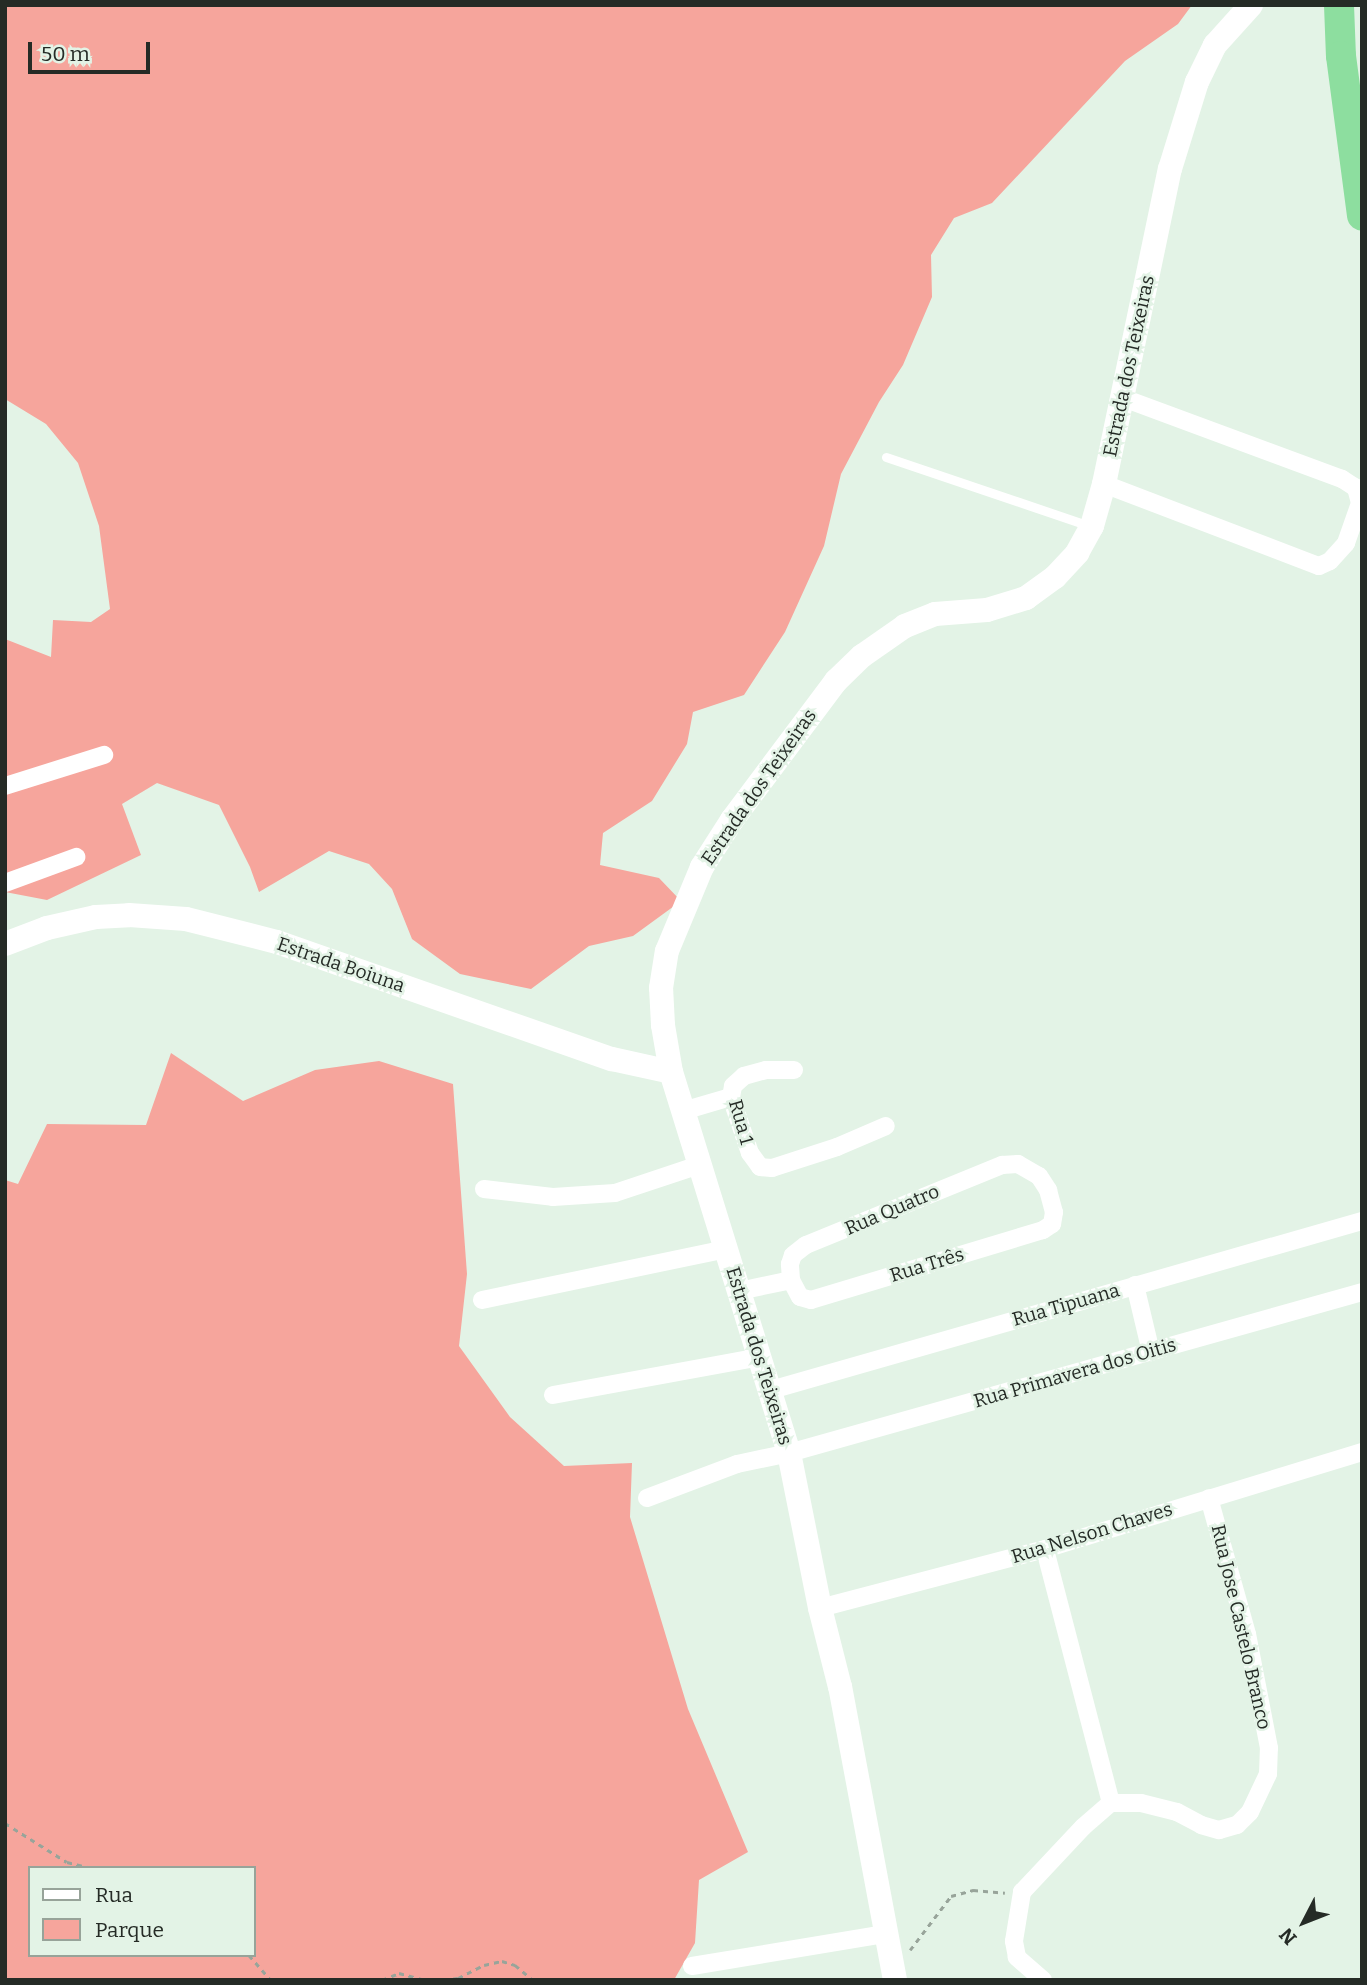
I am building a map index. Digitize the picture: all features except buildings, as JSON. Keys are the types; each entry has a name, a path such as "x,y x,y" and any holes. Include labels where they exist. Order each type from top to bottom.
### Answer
{"street":[{"name":"Estrada dos Teixeiras","path":"894,1976 840,1687 820,1608 789,1453 671,1072 663,1025 661,988 667,951 685,902 702,867 733,820 836,681 862,656 905,626 935,614 987,610 1026,598 1055,577 1077,553 1092,527 1104,484 1170,169 1197,82 1215,45 1248,6"},
{"path":"1104,484 1319,566 1330,561 1346,543 1360,503 1356,488 1342,479 1123,398"},
{"path":"5,786 104,755"},
{"path":"5,883 76,857"},
{"name":"Estrada Boiuna","path":"5,944 47,928 96,917 129,915 186,919 277,942 612,1059 671,1072"},
{"name":"Rua 1","path":"794,1070 766,1070 744,1076 733,1086 731,1097 750,1153 761,1167 772,1168 837,1147 886,1126"},
{"path":"683,1111 731,1097"},
{"name":"Rua Três","path":"790,1272 800,1297 811,1300 1043,1230 1052,1224 1055,1212 1048,1190 1039,1176 1018,1164 1002,1165"},
{"path":"484,1189 553,1196 615,1193 699,1165"},
{"name":"Rua Quatro","path":"790,1272 793,1255 806,1245 1002,1165"},
{"name":"Rua Tipuana","path":"771,1390 1362,1221"},
{"path":"482,1300 726,1249"},
{"path":"739,1291 790,1272"},
{"path":"1135,1285 1151,1352"},
{"name":"Rua Primavera dos Oitis","path":"648,1498 737,1464 789,1453 1362,1292"},
{"path":"553,1395 760,1357"},
{"name":"Rua Nelson Chaves","path":"820,1608 1045,1549 1362,1452"},
{"name":"Rua Jose Castelo Branco","path":"1111,1803 1141,1802 1177,1812 1200,1825 1219,1830 1237,1825 1250,1812 1268,1774 1269,1748 1247,1634 1209,1498"},
{"path":"1043,1980 1017,1957 1014,1941 1022,1892 1083,1826 1111,1803 1045,1549"},
{"path":"692,1966 885,1934"}],"lane":[{"path":"886,457 1092,527"}],"path":[{"path":"5,1823 66,1862 83,1866"},
{"path":"894,1976 951,1896 973,1890 992,1894 1022,1892"},
{"path":"251,1957 271,1980"},
{"path":"443,1980 458,1978 484,1965 502,1961 515,1965 533,1980"},
{"path":"382,1980 399,1973 425,1980"}],"green space":[{"path":"5,5 1192,5 1178,24 1125,61 992,203 954,218 931,255 932,297 903,365 879,402 841,474 824,546 785,632 744,695 693,712 687,744 652,801 603,833 600,865 659,878 681,901 633,936 589,946 531,989 460,974 412,939 392,889 369,864 329,851 259,892 250,867 219,805 157,783 122,804 141,855 47,900 5,892 5,639 51,657 53,620 91,622 110,609 99,526 78,463 46,424 5,399"},
{"path":"171,1053 243,1101 315,1070 379,1061 453,1084 467,1274 459,1346 510,1417 564,1466 632,1463 630,1517 688,1709 748,1852 699,1880 695,1943 674,1980 5,1980 5,1180 18,1184 47,1124 146,1125"}],"waterway":[{"path":"1339,5 1341,56 1362,216"}]}
